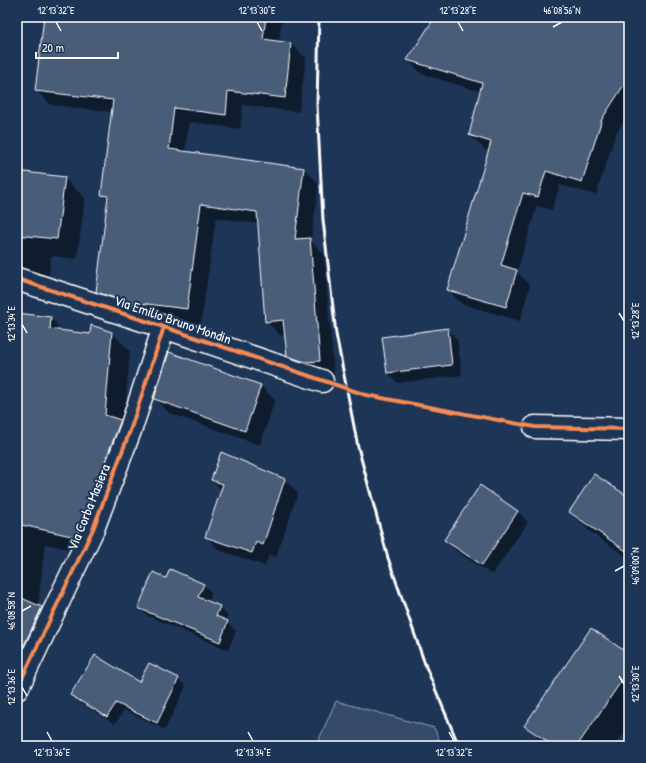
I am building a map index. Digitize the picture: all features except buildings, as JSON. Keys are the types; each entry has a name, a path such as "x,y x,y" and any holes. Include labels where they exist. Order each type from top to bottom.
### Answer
{"street":[{"name":"Via Emilio Bruno Mondin","path":"17,279 322,381"},
{"name":"Via Corba Masiera","path":"17,689 93,529 131,428 164,327"},
{"path":"535,427 629,429"}],"shaded area":[{"path":"336,701 434,728 442,746 316,746"}],"railway":[{"path":"319,17 317,105 323,220 336,334 358,447 388,558 426,667 459,746"}],"cycle path":[{"path":"17,279 366,395 535,427 629,429"},
{"path":"17,689 93,529 131,428 164,327"}]}
